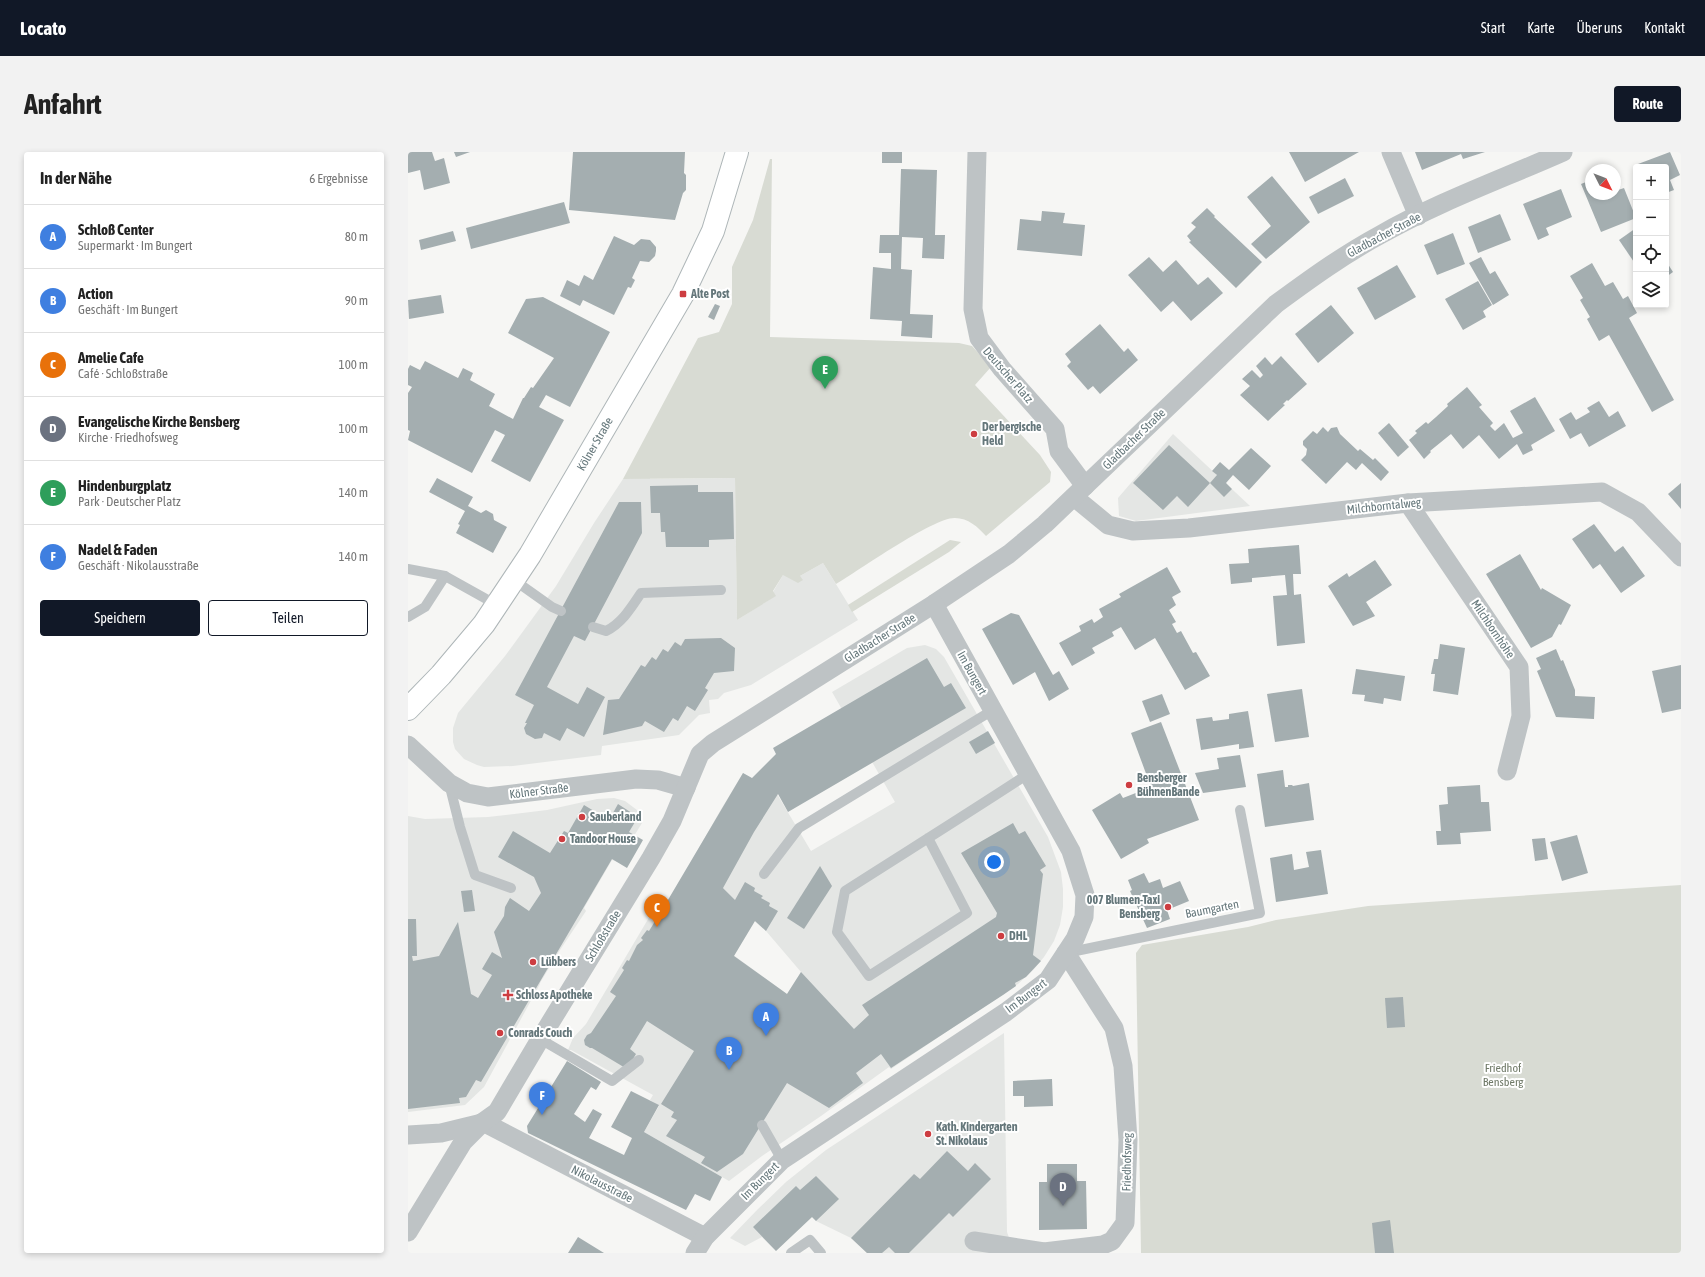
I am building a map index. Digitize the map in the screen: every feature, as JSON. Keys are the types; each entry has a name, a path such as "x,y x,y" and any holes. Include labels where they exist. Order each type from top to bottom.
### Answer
{"main road":[{"name":"Kölner Straße","path":"408,710 441,676 484,624 534,548 683,294 713,231 737,152"}],"street":[{"name":"Deutscher Platz","path":"977,152 973,308 979,338 1002,369 1055,429 1059,451 1079,492"},
{"path":"1391,152 1418,216"},
{"name":"Gladbacher Straße","path":"713,744 934,604 1009,554 1045,524 1276,304 1345,255 1381,234 1418,216 1563,152"},
{"name":"Milchborntalweg","path":"1079,492 1108,525 1133,531 1189,528 1408,503 1602,492 1638,512 1681,557"},
{"name":"Milchbornhöhe","path":"1408,503 1519,667 1521,716 1507,771"},
{"name":"Im Bungert","path":"700,1245 782,1160 1006,1012 1048,980 1075,939 1084,917 1085,895 1071,851 934,604"},
{"name":"Schloßstraße","path":"408,1232 463,1142 483,1122 497,1112 540,1039 652,858 672,821 700,754 713,744"},
{"name":"Kölner Straße","path":"408,745 449,783 467,793 488,796 636,779 658,780 686,788"},
{"name":"Friedhofsweg","path":"974,1241 1044,1253 1103,1245 1112,1241 1125,1223 1128,1140 1123,1066 1114,1028 1066,953"},
{"name":"Schloßstraße","path":"408,1135 441,1133 483,1122"},
{"name":"Nikolausstraße","path":"483,1122 700,1245"}],"lane":[{"path":"408,569 445,576 497,605"},
{"path":"408,616 425,607 445,576"},
{"path":"514,580 552,607 561,611"},
{"path":"593,627 606,631 614,627 628,613 641,593 721,590"},
{"path":"764,874 799,828 993,710"},
{"path":"928,838 967,913 869,976 837,932 845,891 1028,774"},
{"path":"449,783 460,827 475,875 511,888"},
{"name":"Baumgarten","path":"1066,953 1260,913 1240,810"},
{"path":"540,1039 612,1081 639,1060"},
{"path":"762,1125 782,1160"},
{"path":"791,1253 810,1240 821,1253"}],"shaded area":[{"path":"1173,434 1250,506 1136,521 1119,516 1118,498"},
{"path":"735,478 737,620 775,596 773,592 783,575 800,576 823,563 858,620 751,685 724,693 718,699 709,700 710,713 699,715 679,735 602,746 601,755 513,766 484,767 464,759 455,749 453,742 453,728 458,713 505,656 556,586 594,523 623,479"},
{"path":"925,645 936,649 944,657 1048,837 1061,872 1063,907 1060,925 1054,941 1044,957 1018,984 891,1069 889,1067 762,1156 729,1181 644,1132 659,1106 650,1100 653,1095 571,1050 568,1050 573,1038 586,1024 657,904 718,944 787,994 801,972 766,931 752,919 723,888 691,862 743,773 777,794 811,851 895,802 832,692 907,648"},
{"path":"614,798 625,801 641,813 642,823 618,862 612,860 584,908 586,911 540,983 484,1087 465,1105 408,1112 408,816 425,819 488,817 547,810 597,799"},
{"name":"Kath. Kindergarten St. Nikolaus","path":"1004,1033 1007,1232 1013,1249 1006,1253 867,1253 851,1238 816,1221 812,1217 776,1251 762,1237 745,1246 730,1238 786,1182 826,1150"}],"green space":[{"path":"770,159 772,159 770,337 959,343 972,346 991,367 975,385 1040,455 1051,472 1050,482 986,536 976,526 968,521 960,518 945,520 914,535 836,584 823,563 800,576 803,580 798,583 783,575 773,591 776,596 737,620 735,478 623,479 698,338 719,332 732,304 732,267 753,220"},
{"path":"950,540 961,542 949,552 852,612 848,605"},
{"name":"Friedhof Bensberg","path":"1681,885 1681,1253 1141,1253 1136,953 1142,945 1248,927 1276,920 1368,906"}],"building":[{"path":"408,152 432,152 435,161 444,158 450,183 424,190 420,170 408,173"},
{"path":"454,152 470,152 456,157"},
{"path":"573,152 685,152 684,173 686,175 686,190 683,193 675,220 569,210"},
{"path":"882,152 902,152 902,163 882,163"},
{"path":"1289,152 1359,152 1305,182"},
{"path":"1415,152 1485,152 1463,159 1461,154 1422,170"},
{"path":"1670,152 1680,175 1670,180 1674,190 1669,192 1669,164 1638,164"},
{"path":"901,169 937,170 935,235 945,235 944,259 922,258 923,238 902,237 901,269 912,270 910,314 933,315 932,338 901,336 902,321 870,319 873,267 891,269 891,253 879,253 880,235 899,235"},
{"path":"1272,176 1310,222 1266,259 1251,244 1271,226 1247,197"},
{"path":"1345,178 1354,196 1318,214 1309,197"},
{"path":"1585,182 1585,194 1581,184"},
{"path":"1624,188 1633,210 1633,219 1601,232 1588,200 1621,200 1621,189"},
{"path":"1561,189 1572,217 1546,228 1549,235 1538,240 1523,204"},
{"path":"564,202 570,223 471,249 466,228"},
{"path":"1207,208 1215,216 1214,217 1262,262 1236,288 1189,242 1191,241 1187,236 1196,227 1191,223"},
{"path":"1042,211 1065,213 1063,223 1085,225 1082,256 1017,250 1020,219 1041,221"},
{"path":"1500,214 1511,240 1478,253 1468,227"},
{"path":"1633,230 1633,261 1619,240"},
{"path":"453,231 456,241 421,250 419,240"},
{"path":"1453,233 1465,264 1437,275 1424,245"},
{"path":"614,236 634,245 641,239 650,240 656,247 656,251 655,256 649,262 640,261 632,278 635,280 631,288 628,287 614,315 583,300 580,306 560,296 567,280 579,286 584,275 593,280"},
{"path":"1149,257 1163,272 1176,260 1198,285 1208,277 1223,293 1191,321 1173,301 1161,312 1128,275"},
{"path":"1481,257 1490,274 1495,271 1509,295 1493,305 1469,263"},
{"path":"1592,263 1605,286 1613,282 1623,299 1628,296 1637,313 1629,318 1674,400 1652,412 1609,335 1599,341 1587,319 1590,317 1580,300 1583,298 1570,276"},
{"path":"1397,265 1416,297 1375,320 1357,288"},
{"path":"1669,266 1673,272 1669,275"},
{"path":"1478,281 1492,305 1483,311 1486,317 1463,330 1445,299"},
{"path":"441,295 444,313 409,319 408,300"},
{"path":"543,297 610,332 570,407 546,395 539,407 564,420 530,482 491,461 505,435 495,430 472,473 408,440 410,431 408,430 408,393 412,387 408,385 408,369 410,365 420,370 425,361 458,378 463,368 473,373 470,380 495,394 489,406 513,419 523,398 531,387 533,388 554,358 508,333 526,299"},
{"path":"715,304 720,306 714,320 708,317"},
{"path":"1331,305 1354,333 1318,363 1295,334"},
{"path":"1100,324 1124,352 1128,348 1138,360 1100,394 1093,386 1088,390 1067,366 1071,362 1065,354"},
{"path":"1281,356 1307,384 1288,401 1287,400 1283,404 1285,405 1268,421 1240,395 1250,386 1242,379 1252,370 1260,378 1263,375 1256,366 1265,357 1272,365"},
{"path":"1467,387 1482,405 1479,407 1493,423 1490,426 1495,431 1504,423 1513,438 1523,433 1510,411 1535,397 1555,431 1531,445 1533,450 1523,455 1517,444 1499,459 1479,435 1463,449 1451,434 1430,451 1431,452 1424,459 1409,440 1417,433 1415,431 1426,422 1428,424 1448,406 1447,404"},
{"path":"1599,401 1609,417 1618,411 1626,426 1589,447 1581,433 1570,439 1559,419 1571,412 1576,420 1590,412 1587,408"},
{"path":"1389,423 1409,447 1398,457 1378,433"},
{"path":"1323,427 1328,432 1331,428 1337,427 1340,434 1358,451 1360,449 1373,460 1375,458 1389,472 1381,481 1362,463 1356,470 1347,462 1326,484 1301,460 1306,455 1307,449 1303,445 1303,441 1313,431 1317,434"},
{"path":"1169,445 1210,483 1188,507 1177,496 1163,510 1133,483"},
{"path":"1251,448 1271,466 1249,490 1233,475 1226,483 1232,489 1224,497 1210,483 1217,475 1212,471 1220,462 1229,470"},
{"path":"437,478 473,497 468,506 481,513 486,510 493,514 494,520 507,527 493,553 456,533 460,525 458,524 465,511 429,492"},
{"path":"1681,483 1681,509 1668,494"},
{"path":"698,485 698,492 733,492 734,539 709,540 709,547 666,547 665,532 661,532 660,513 651,513 650,486"},
{"path":"619,502 641,502 642,533 585,641 574,636 547,687 578,704 587,687 605,697 584,737 567,728 560,741 544,733 542,738 535,739 526,734 524,728 534,705 515,695"},
{"path":"1594,524 1615,552 1623,546 1645,576 1621,593 1600,564 1593,569 1572,539"},
{"path":"1299,545 1301,574 1293,574 1294,595 1301,594 1305,643 1277,646 1273,596 1287,595 1285,575 1252,578 1252,582 1231,584 1229,564 1249,563 1248,549"},
{"path":"1520,554 1541,590 1542,588 1571,605 1561,625 1559,624 1552,637 1531,648 1486,574"},
{"path":"1375,560 1392,585 1366,602 1375,616 1353,626 1328,586 1347,573 1349,577"},
{"path":"1167,567 1181,592 1172,597 1176,605 1169,610 1176,622 1172,624 1177,633 1181,631 1193,653 1196,652 1210,676 1185,690 1155,638 1135,650 1121,627 1112,632 1114,636 1092,648 1095,653 1072,666 1059,643 1081,631 1079,626 1092,619 1094,623 1103,617 1099,609 1121,597 1119,594"},
{"path":"1011,613 1019,615 1053,675 1059,671 1069,689 1049,701 1035,672 1013,685 982,629"},
{"path":"721,638 735,648 734,671 714,673 705,688 708,690 695,711 687,706 678,721 673,718 664,732 645,721 642,726 603,735 608,700 619,699 641,665 645,667 652,657 656,660 663,649 668,652 675,642 681,646 685,639"},
{"path":"1440,644 1465,648 1458,695 1433,691 1435,674 1431,674 1434,659 1438,659"},
{"path":"1556,649 1561,661 1563,660 1575,690 1575,696 1595,697 1594,719 1556,717 1537,671 1541,669 1536,658"},
{"path":"927,658 944,687 951,683 966,708 788,812 778,794 754,832 723,888 735,900 745,882 755,888 754,891 763,896 761,898 770,903 769,906 778,911 766,931 755,921 734,956 787,994 801,972 854,1029 869,1015 862,1005 996,917 997,913 961,853 1013,823 1019,834 1025,831 1046,866 1040,870 1043,874 1033,955 1041,961 1026,977 1015,983 1016,986 891,1068 881,1054 856,1073 863,1083 829,1108 787,1083 743,1154 717,1172 701,1163 705,1157 666,1136 677,1120 671,1117 674,1112 661,1104 694,1051 647,1021 630,1049 636,1054 627,1069 585,1045 584,1040 587,1035 591,1033 616,996 610,992 624,970 622,968 627,960 629,961 637,945 643,940 641,938 647,930 649,931 743,773 752,778 776,754 773,748"},
{"path":"1681,665 1681,709 1662,713 1652,671"},
{"path":"1356,669 1405,676 1401,701 1384,698 1383,704 1364,701 1365,695 1352,694"},
{"path":"1302,689 1309,737 1275,742 1267,694"},
{"path":"1162,694 1170,714 1150,722 1142,701"},
{"path":"1248,711 1254,747 1239,749 1239,744 1201,750 1196,719 1212,717 1213,721 1229,719 1229,714"},
{"path":"1161,722 1199,820 1147,839 1149,843 1121,859 1092,810 1120,793 1123,798 1151,787 1131,733"},
{"path":"988,731 995,743 976,754 969,742"},
{"path":"1240,755 1246,787 1203,793 1195,773 1219,769 1217,758"},
{"path":"1283,770 1285,787 1288,787 1288,785 1293,786 1309,783 1314,820 1265,827 1257,774"},
{"path":"1480,785 1481,802 1489,802 1491,831 1460,833 1461,844 1437,845 1436,831 1441,831 1439,805 1448,804 1447,787"},
{"path":"618,804 638,817 629,832 643,840 627,868 612,859 481,1082 476,1080 466,1097 459,1098 460,1103 408,1109 408,919 416,919 417,956 412,956 413,961 439,956 458,922 471,994 478,998 492,975 482,969 492,952 502,958 494,932 504,916 505,907 510,898 529,911 541,893 534,877 498,857 513,831 550,853 564,831 568,833 584,805 609,820"},
{"path":"1577,835 1588,873 1562,881 1550,842"},
{"path":"1545,838 1548,859 1535,861 1532,839"},
{"path":"1321,850 1328,894 1276,902 1270,858 1292,854 1294,870 1309,867 1306,852"},
{"path":"820,866 832,886 804,929 787,918"},
{"path":"1144,873 1149,883 1160,879 1163,888 1180,881 1189,901 1167,910 1170,919 1147,928 1130,891 1132,890 1128,880"},
{"path":"472,890 475,911 464,912 461,891"},
{"path":"1403,997 1405,1027 1387,1028 1385,998"},
{"path":"567,1061 601,1082 596,1090 591,1087 574,1114 585,1122 593,1109 602,1114 589,1138 624,1155 632,1138 611,1127 631,1091 659,1105 644,1132 722,1177 710,1201 695,1194 686,1210 528,1133 527,1126"},
{"path":"1052,1079 1053,1106 1024,1107 1024,1096 1013,1096 1013,1081"},
{"path":"947,1151 968,1171 975,1163 991,1179 953,1217 949,1213 909,1253 895,1253 889,1247 882,1253 867,1253 851,1238 914,1174 920,1179"},
{"path":"1047,1164 1077,1164 1077,1181 1086,1181 1087,1229 1039,1230 1039,1182 1047,1182"},
{"path":"816,1176 839,1199 816,1221 812,1217 776,1251 753,1227 796,1186 800,1190"},
{"path":"1390,1220 1394,1253 1375,1253 1372,1223"},
{"path":"578,1237 604,1253 568,1253"}],"place":[{"name":"Alte Post","path":"683,294"},
{"name":"Hindenburgplatz","path":"825,389"},
{"name":"Der bergische Held","path":"974,434"},
{"name":"Bensberger BühnenBande","path":"1129,785"},
{"name":"Sauberland","path":"582,817"},
{"name":"Tandoor House","path":"562,839"},
{"name":"007 Blumen-Taxi Bensberg","path":"1168,907"},
{"name":"Amelie Cafe","path":"657,927"},
{"name":"DHL","path":"1001,936"},
{"name":"Lübbers","path":"533,962"},
{"name":"Schloss Apotheke","path":"508,995"},
{"name":"Conrads Couch","path":"500,1033"},
{"name":"Schloß Center","path":"766,1036"},
{"name":"Action","path":"729,1070"},
{"name":"Nadel & Faden","path":"542,1115"},
{"name":"Kath. Kindergarten St. Nikolaus","path":"928,1134"},
{"name":"Evangelische Kirche Bensberg","path":"1063,1206"}]}
